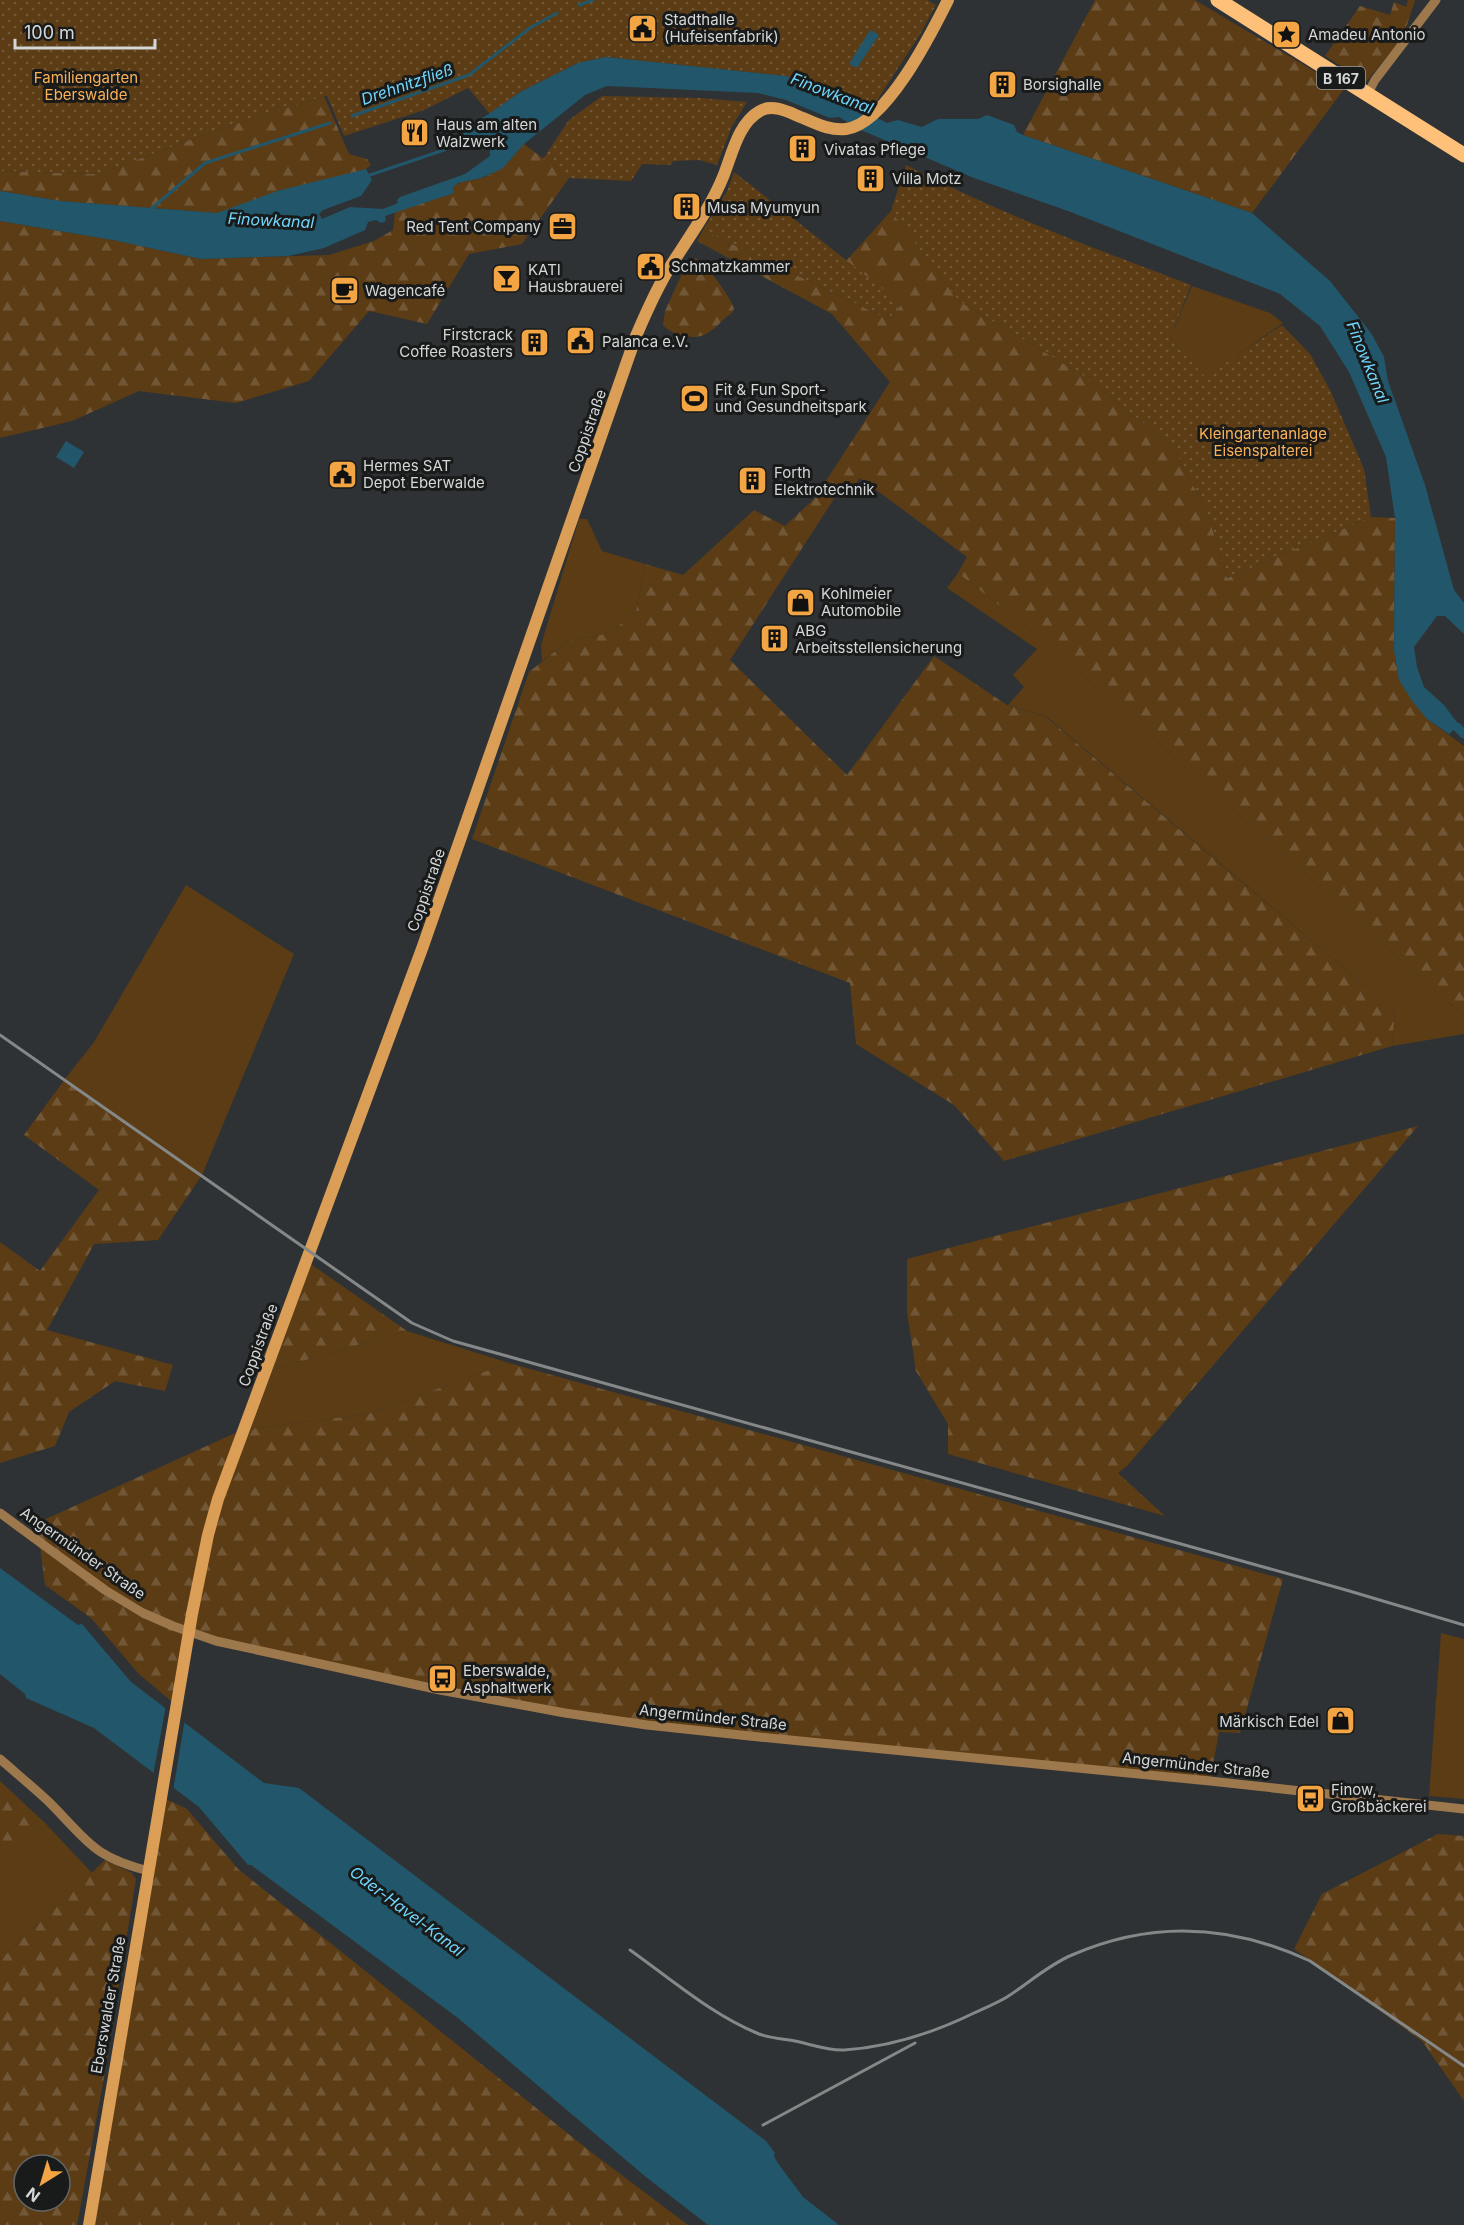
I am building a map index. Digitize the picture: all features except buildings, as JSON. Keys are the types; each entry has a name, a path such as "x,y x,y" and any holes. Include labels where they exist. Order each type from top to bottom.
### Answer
{"main road":[{"name":"Coppistraße","path":"163,1791 208,1535 226,1474 423,946 636,336 669,269 721,183 744,125 752,116 763,109 784,111 829,129 848,129 871,118 913,64 948,0"},
{"name":"B 167","path":"1218,0 1464,155"},
{"name":"Eberswalder Straße","path":"89,2225 163,1791"}],"street":[{"path":"1367,95 1374,80 1436,0"},
{"name":"Angermünder Straße","path":"0,1513 126,1604 143,1613 216,1641 304,1662 565,1713 759,1737 1210,1780 1464,1809"},
{"path":"0,1759 48,1801 93,1848 117,1862 149,1871"}],"green space":[{"name":"Familiengarten Eberswalde","path":"0,0 927,0 936,5 919,36 872,108 867,109 786,76 606,57 578,63 522,91 490,114 468,88 424,110 344,136 327,96 324,96 220,129 98,174 0,171"},
{"path":"1095,0 1195,0 1344,89 1252,213 1023,135"},
{"path":"1408,0 1415,0 1403,37 1366,82 1325,56 1360,6 1390,15 1394,2 1406,7"},
{"path":"324,96 349,154 367,159 371,165 366,169 217,213 60,201 0,191 0,171 98,174 220,129"},
{"path":"602,96 700,98 747,102 732,126 717,165 699,160 673,161 671,165 642,164 631,181 569,178 543,159 569,120"},
{"path":"524,144 569,178 522,244 469,254 427,324 369,311 309,381 236,403 139,391 72,421 0,438 0,221 113,240 201,259 329,255 374,241 393,230 395,212 454,193 453,187 456,185 495,172"},
{"name":"Kleingartenanlage Eisenspalterei","path":"906,165 1011,214 1191,285 1170,338 1205,377 1282,325 1310,354 1331,392 1364,469 1371,517 1227,578 1208,514 1173,446 1081,374 959,301 891,211"},
{"path":"734,172 902,304 888,319 703,230 727,191"},
{"path":"891,211 959,301 1081,374 1173,446 1208,514 1227,578 1371,517 1395,518 1394,650 1399,679 1427,719 1464,746 1464,1016 1041,638 958,573 967,557 860,478 845,499 837,494 730,660 847,775 934,656 1007,705 1046,717 1395,1011 1392,1046 1004,1161 954,1105 856,1044 850,983 472,839 529,672 568,641 610,633 636,611 645,564 683,575 754,510 785,526 815,498 890,382 832,314 697,241 703,230 888,319 902,304 846,261"},
{"path":"696,258 718,281 734,309 711,331 693,337 676,333 663,325 665,311 685,267"},
{"path":"1192,286 1270,313 1283,323 1205,378 1170,338"},
{"path":"579,519 587,519 602,551 645,564 636,611 610,633 568,641 542,661 541,645"},
{"path":"958,573 1041,638 1464,1016 1464,1034 1392,1046 1395,1011 1047,717 1008,705 1024,687 1013,675 1037,649 947,588"},
{"path":"186,885 294,954 202,1175 65,1079 94,1042"},
{"path":"65,1079 202,1175 158,1240 94,1244 47,1330 173,1365 165,1391 115,1381 69,1412 55,1446 0,1463 0,1242 40,1271 99,1190 24,1135"},
{"path":"1418,1126 1127,1466 1118,1473 1165,1516 948,1454 948,1424 916,1371 907,1312 907,1259"},
{"path":"305,1260 407,1331 264,1372"},
{"path":"407,1331 509,1363 367,1414 242,1430 264,1372"},
{"path":"509,1363 1283,1579 1240,1733 1219,1732 1210,1781 647,1725 304,1662 190,1632 177,1706 139,1674 91,1618 45,1585 37,1523 242,1430 367,1414"},
{"path":"1441,1633 1464,1639 1464,1799 1429,1796"},
{"path":"0,1781 46,1824 0,1869"},
{"path":"166,1799 187,1809 238,1869 591,2152 688,2225 93,2225"},
{"path":"46,1824 92,1873 0,1960 0,1869"},
{"path":"1438,1834 1464,1836 1464,2101 1422,2041 1294,1949 1322,1894"},
{"path":"105,1860 132,1873 136,1879 77,2225 0,2225 0,1960"}],"water":[{"path":"870,30 879,35 857,68 849,64"},
{"name":"Finowkanal","path":"606,57 786,76 867,109 887,123 898,120 922,127 938,119 978,119 987,115 1014,125 1017,132 1023,135 1252,213 1330,281 1371,333 1384,357 1388,381 1425,485 1454,590 1464,603 1464,634 1445,616 1437,616 1414,647 1417,667 1424,687 1444,705 1459,725 1449,734 1427,719 1399,680 1394,650 1395,518 1386,457 1349,372 1320,326 1280,294 1068,211 974,178 861,130 839,117 830,118 786,100 758,93 607,86 585,95 524,144 502,169 481,178 458,183 453,187 454,193 385,216 386,221 381,223 376,220 368,222 365,230 324,248 288,256 201,259 113,240 0,221 0,191 60,201 217,213 277,191 366,169 372,180 361,196 323,210 319,214 322,219 350,207 383,209 398,203 397,200 400,197 465,174 490,156 490,149 476,144 457,147 452,139 522,91 578,63"},
{"path":"66,441 84,452 74,468 56,457"},
{"name":"Oder-Havel-Kanal","path":"0,1568 78,1625 82,1624 131,1682 264,1783 299,1788 766,2141 775,2153 777,2162 803,2197 839,2225 708,2225 646,2177 458,2018 248,1865 199,1807 94,1728 26,1698 25,1694 0,1674"}],"pier":[{"path":"166,1705 185,1719 173,1791 153,1776"}],"waterway":[{"name":"Drehnitzfließ","path":"579,5 593,0"},
{"name":"Drehnitzfließ","path":"352,116 469,75 530,28 557,13"},
{"path":"151,209 205,163 330,123"},
{"path":"367,176 444,150 456,143"},
{"path":"1457,727 1464,734"}],"railway":[{"path":"0,1035 412,1323 453,1341 1464,1625"},
{"path":"630,1950 692,1996 725,2017 759,2034 844,2050 878,2046 943,2027 1003,1999 1063,1959 1102,1944 1132,1936 1162,1932 1191,1931 1221,1934 1251,1940 1310,1961 1464,2066"},
{"path":"763,2125 915,2043"}],"place":[{"name":"Stadthalle (Hufeisenfabrik)","path":"643,28"},
{"name":"Amadeu Antonio","path":"1287,34"},
{"name":"Borsighalle","path":"1002,84"},
{"name":"Haus am alten Walzwerk","path":"415,133"},
{"name":"Vivatas Pflege","path":"803,149"},
{"name":"Villa Motz","path":"871,178"},
{"name":"Musa Myumyun","path":"686,207"},
{"name":"Red Tent Company","path":"562,226"},
{"name":"Schmatzkammer","path":"650,266"},
{"name":"KATI Hausbrauerei","path":"507,278"},
{"name":"Wagencafé","path":"344,290"},
{"name":"Palanca e.V.","path":"581,341"},
{"name":"Firstcrack Coffee Roasters","path":"534,343"},
{"name":"Fit & Fun Sport- und Gesundheitspark","path":"694,398"},
{"name":"Hermes SAT Depot Eberwalde","path":"342,474"},
{"name":"Forth Elektrotechnik","path":"753,481"},
{"name":"Kohlmeier Automobile","path":"800,602"},
{"name":"ABG Arbeitsstellensicherung","path":"774,639"},
{"name":"Eberswalde, Asphaltwerk","path":"442,1679"},
{"name":"Märkisch Edel","path":"1340,1721"},
{"name":"Finow, Großbäckerei","path":"1310,1798"}]}
